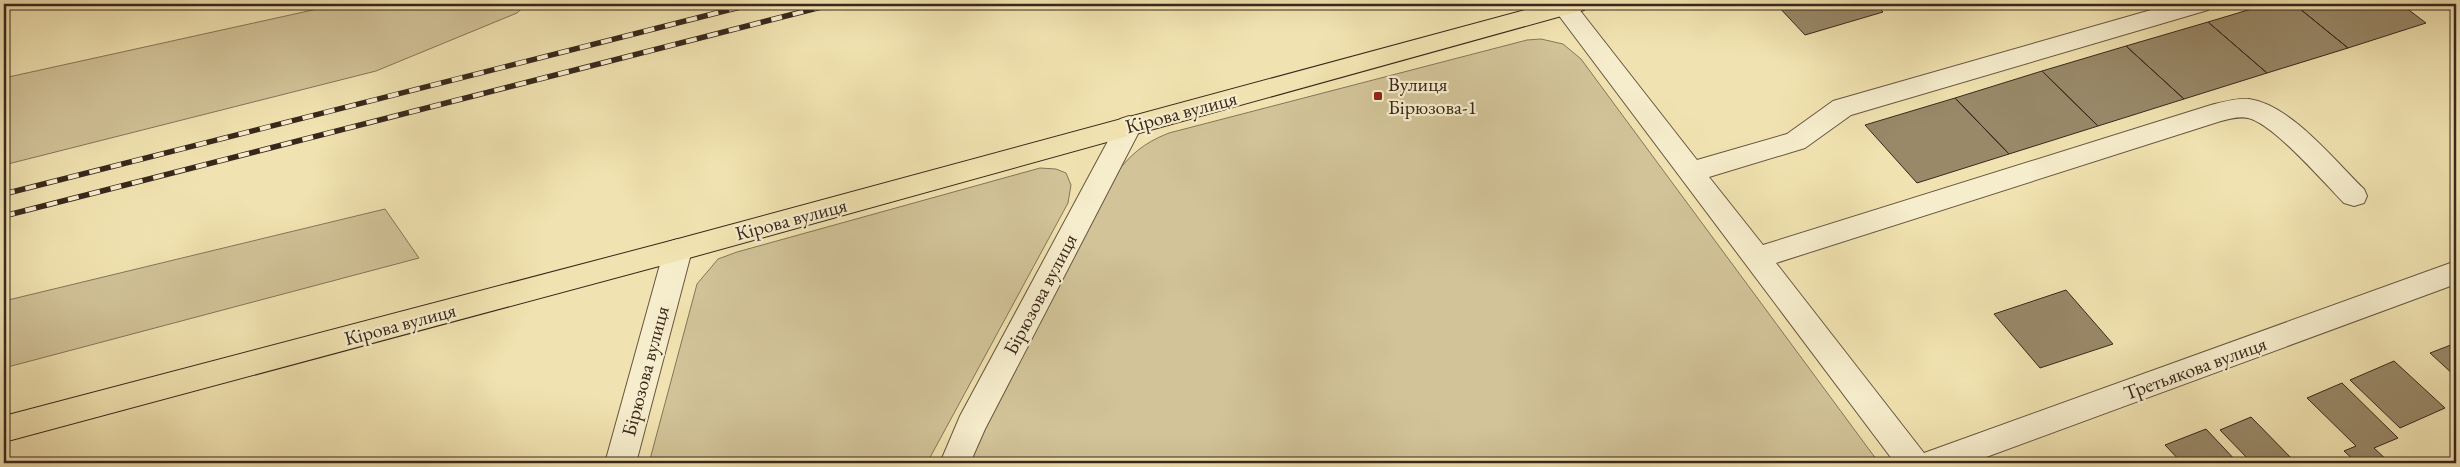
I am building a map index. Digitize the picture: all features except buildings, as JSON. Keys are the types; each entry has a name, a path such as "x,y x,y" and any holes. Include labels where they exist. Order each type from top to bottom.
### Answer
{"main road":[{"name":"Кірова вулиця","path":"4,429 678,250 1570,5"}],"street":[{"path":"1691,172 1796,141 1842,108 2200,4"},
{"path":"1570,5 1691,172 1913,463"},
{"path":"1757,258 2220,112 2240,108 2254,109 2275,121 2354,196"},
{"name":"Бірюзова вулиця","path":"955,463 971,425 1129,126"},
{"name":"Бірюзова вулиця","path":"620,463 678,250"},
{"name":"Третьякова вулиця","path":"1933,463 2456,272"}],"shaded area":[{"path":"340,4 527,4 517,13 376,71 4,165 4,78"},
{"path":"1541,39 1563,44 1581,59 1879,463 969,463 983,430 1113,177 1131,156 1144,146 1169,133 1527,40"},
{"path":"1040,168 1056,169 1066,173 1071,185 1068,203 927,463 649,463 697,284 718,259 737,252"},
{"path":"385,209 419,258 4,368 4,301"}],"railway":[{"path":"4,194 752,4"},
{"path":"4,216 833,4"}],"place":[{"name":"Вулиця Бірюзова-1","path":"1378,96"}]}
